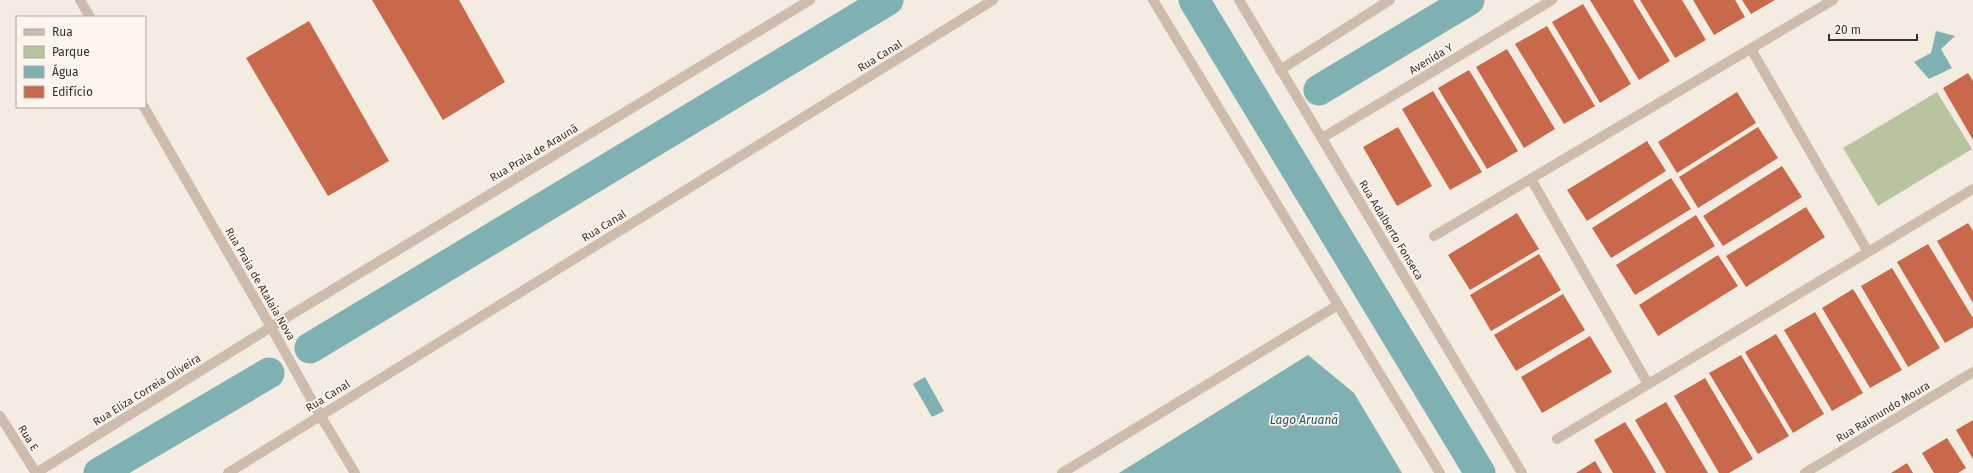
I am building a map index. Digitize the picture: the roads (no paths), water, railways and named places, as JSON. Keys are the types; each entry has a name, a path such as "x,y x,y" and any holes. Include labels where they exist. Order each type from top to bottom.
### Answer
{"street":[{"path":"80,0 89,16"},
{"name":"Rua Praia de Araunã","path":"271,327 810,0"},
{"name":"Rua Canal","path":"228,473 993,0"},
{"path":"1153,0 1440,473"},
{"name":"Rua Adalberto Fonseca","path":"1239,0 1522,473"},
{"path":"1280,70 1390,0"},
{"name":"Avenida Y","path":"1322,138 1552,0"},
{"path":"1434,236 1751,49 1820,3 1833,0"},
{"path":"1751,49 1868,252"},
{"name":"Rua Praia de Atalaia Nova","path":"145,108 320,415 355,473"},
{"path":"1531,179 1648,384"},
{"path":"1557,440 1973,189"},
{"path":"1062,473 1338,305"},
{"name":"Rua Eliza Correia Oliveira","path":"36,473 271,327"},
{"name":"Rua Raimundo Moura","path":"1805,473 1973,372"},
{"name":"Rua E","path":"0,416 36,473"}],"water":[{"path":"1936,31 1955,36 1941,49 1952,68 1929,79 1914,62 1931,53"},
{"name":"Lago Aruanã","path":"1308,355 1354,393 1402,473 1119,473"},
{"path":"925,377 944,411 932,417 913,384"}],"waterway":[{"path":"310,348 888,0"},
{"path":"1194,0 1480,473"},
{"path":"1319,90 1469,0"},
{"path":"99,473 269,373"}]}
